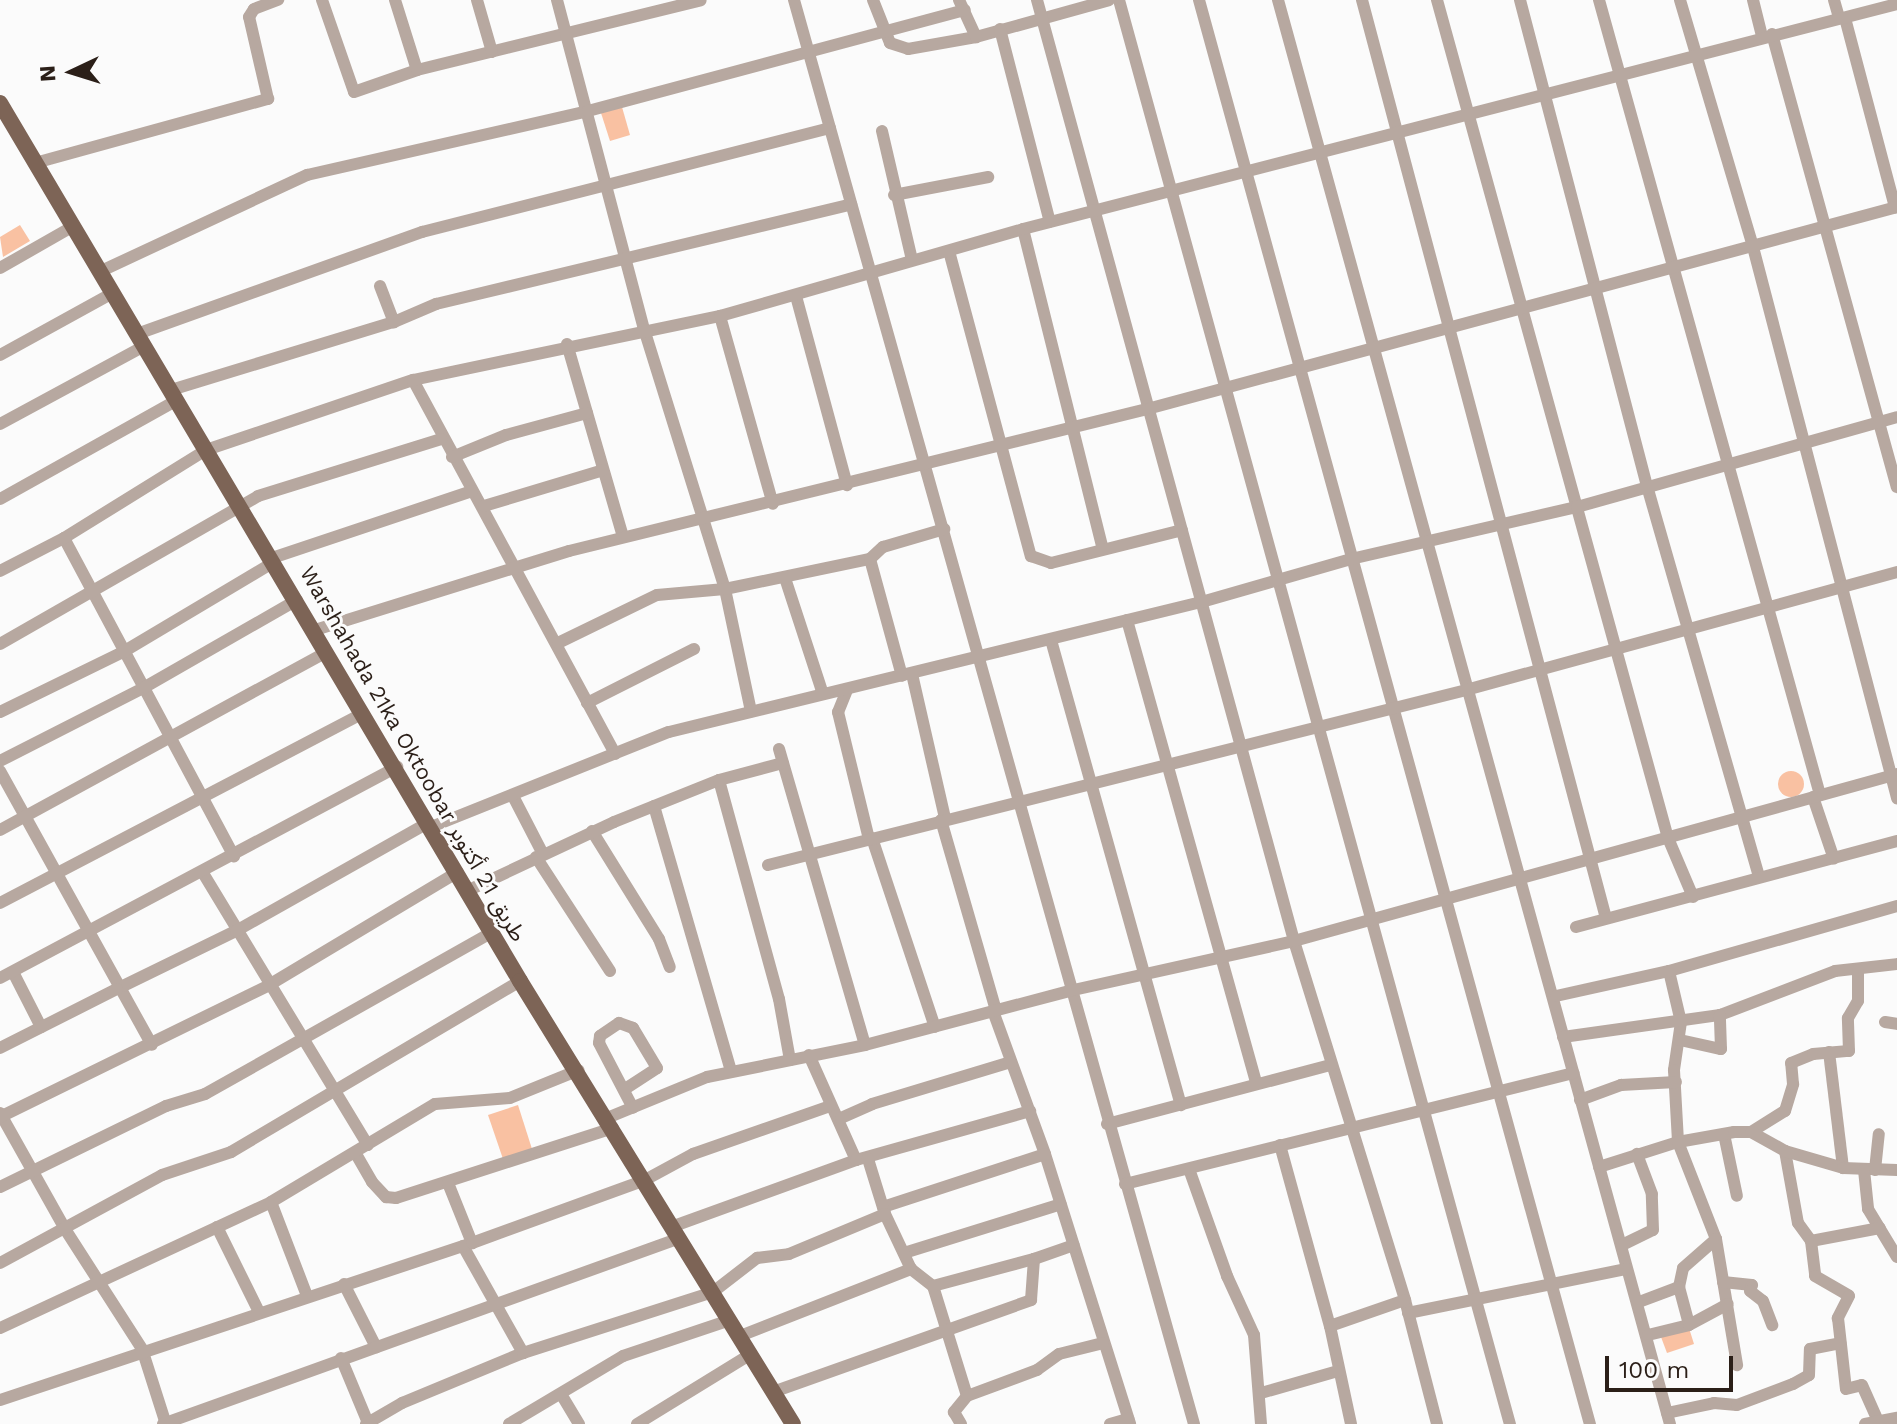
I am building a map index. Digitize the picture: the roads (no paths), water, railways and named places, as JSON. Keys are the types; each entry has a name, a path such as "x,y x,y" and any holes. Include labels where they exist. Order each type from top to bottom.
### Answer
{"main road":[{"name":"Warshahada 21ka Oktoobar طريق 21 أكتوبر","path":"0,103 111,294 241,504 397,767 520,981 579,1070 793,1424"}],"street":[{"path":"35,163 268,99 249,17 254,9 278,0"},
{"path":"322,0 354,92 417,70 701,0"},
{"path":"395,0 417,70"},
{"path":"477,0 492,52"},
{"path":"557,0 644,329 700,520 725,589 751,711"},
{"path":"639,0 643,15"},
{"path":"794,0 928,463 977,657 1021,803 1069,991 1194,1424"},
{"path":"873,0 880,29 894,47 902,49 976,37 1109,0"},
{"path":"1037,0 1098,212 1182,530 1205,601 1294,941 1348,1128 1407,1307 1437,1424"},
{"path":"1119,0 1169,192 1226,387 1371,921 1426,1108 1510,1424"},
{"path":"1199,0 1303,367 1390,707 1500,1092 1590,1424"},
{"path":"1278,0 1428,540 1466,690 1556,996 1563,1037 1627,1269 1639,1302 1668,1418 1714,1403 1737,1405 1793,1384 1809,1375 1810,1349 1840,1343"},
{"path":"1362,0 1606,918"},
{"path":"1437,0 1668,838 1693,897"},
{"path":"1520,0 1647,486 1759,876"},
{"path":"1599,0 1834,859"},
{"path":"1680,0 1753,247 1801,443 1894,775 1897,798"},
{"path":"1753,0 1827,227 1897,487"},
{"path":"315,630 623,537 773,504 1002,443 1151,408 1896,207 1842,17 1834,0"},
{"path":"0,571 64,538 206,450 413,380 487,367 567,344 720,316 1023,229 1098,212 1617,72 1897,4"},
{"path":"99,272 307,175 588,111 809,52 880,29 938,20 962,5 976,37"},
{"path":"1000,29 1050,222"},
{"path":"0,424 141,340 422,232 830,128"},
{"path":"882,131 894,195 912,260"},
{"path":"894,195 988,177"},
{"path":"0,499 174,395 394,322 436,304 851,204"},
{"path":"0,268 72,227"},
{"path":"1023,229 1075,426 1102,547"},
{"path":"949,251 1031,556 1051,563 1102,547 1182,530"},
{"path":"380,286 394,322"},
{"path":"0,355 111,294"},
{"path":"796,296 847,485"},
{"path":"720,316 773,504"},
{"path":"567,344 623,537"},
{"path":"413,380 441,439 484,506 514,570 558,643 615,754"},
{"path":"452,457 506,435 587,413"},
{"path":"0,1048 236,931 430,825 513,796 669,732 1205,601 1351,559 1577,507 1725,462 1897,417"},
{"path":"0,644 91,594 241,504 441,439"},
{"path":"484,506 603,470"},
{"path":"0,712 123,652 273,560 472,491"},
{"path":"558,643 657,595 725,589 870,559 883,547 944,529"},
{"path":"64,538 91,594 145,687 234,856"},
{"path":"870,559 907,675 995,1011 1045,1154 1129,1421 1110,1424"},
{"path":"768,865 1466,690 1687,626 1897,572"},
{"path":"785,578 823,694"},
{"path":"0,761 145,687 297,600"},
{"path":"1127,620 1170,764 1256,1083"},
{"path":"1051,640 1148,975 1181,1105"},
{"path":"587,703 694,649"},
{"path":"0,830 172,740 326,652"},
{"path":"847,690 838,712 871,839 935,1027"},
{"path":"0,903 363,713"},
{"path":"779,749 865,1045"},
{"path":"469,890 592,831 719,780 783,763"},
{"path":"0,978 203,873 397,767"},
{"path":"0,771 152,1045"},
{"path":"356,1154 386,1197 448,1183 610,1123 633,1108 731,1071 865,1045 1069,991 1294,941 1894,775"},
{"path":"719,780 779,999 790,1060"},
{"path":"513,796 540,855 610,971"},
{"path":"654,806 731,1071"},
{"path":"592,831 659,939 670,967"},
{"path":"1576,927 1897,841"},
{"path":"458,872 269,985 152,1045 1,1116 65,1229 142,1349 165,1424 376,1347 862,1160 1030,1111"},
{"path":"203,873 300,1040 336,1091 368,1145"},
{"path":"1556,996 1669,971 1897,906"},
{"path":"0,1187 166,1106 205,1094 493,932"},
{"path":"1563,1037 1720,1015 1835,971 1897,964"},
{"path":"1599,1167 1678,1142 1751,1132 1785,1111 1793,1084 1791,1063 1829,1052 1849,1051 1848,1018 1858,1001 1858,970"},
{"path":"1669,971 1681,1022 1676,1082 1678,1142 1693,1190 1716,1239 1737,1365"},
{"path":"13,972 41,1027"},
{"path":"0,1263 162,1175 231,1152 520,981"},
{"path":"1680,1040 1721,1049 1720,1015"},
{"path":"625,1089 657,1068 633,1028 619,1023 600,1036 599,1043 633,1108"},
{"path":"1829,1052 1843,1168"},
{"path":"809,1055 830,1106 841,1118 862,1160 911,1269 933,1286 967,1396"},
{"path":"841,1118 872,1104 1011,1062"},
{"path":"1107,1124 1331,1065"},
{"path":"0,1328 97,1279 271,1202 444,1100 479,1103 510,1098 579,1070"},
{"path":"1125,1184 1573,1073"},
{"path":"1580,1100 1621,1085 1676,1082"},
{"path":"0,1400 142,1349 467,1244 645,1180 693,1154 830,1106"},
{"path":"1751,1132 1785,1151 1843,1168 1897,1170"},
{"path":"1724,1134 1737,1196"},
{"path":"1879,1134 1869,1170 1868,1209 1897,1257"},
{"path":"1280,1145 1330,1326 1351,1424"},
{"path":"1785,1151 1800,1233 1811,1241 1880,1228"},
{"path":"341,1358 367,1424 402,1403 523,1353 713,1292 757,1258 789,1254 884,1211 1045,1154"},
{"path":"1622,1245 1653,1230 1652,1194 1637,1154"},
{"path":"1189,1169 1227,1276 1254,1335 1261,1393 1261,1424"},
{"path":"448,1183 467,1244 493,1302 523,1353"},
{"path":"271,1202 307,1296"},
{"path":"904,1253 1061,1204"},
{"path":"217,1227 259,1312"},
{"path":"1689,1325 1679,1287 1683,1268 1716,1239"},
{"path":"1811,1241 1815,1276 1849,1296 1839,1311 1846,1389 1862,1385 1872,1423 1897,1418"},
{"path":"933,1286 1074,1245"},
{"path":"773,1392 1031,1300 1034,1259"},
{"path":"740,1336 911,1269"},
{"path":"1330,1326 1407,1307 1478,1301 1627,1269"},
{"path":"1723,1282 1752,1285 1750,1291 1763,1301 1772,1325"},
{"path":"344,1284 376,1347"},
{"path":"1639,1302 1679,1287"},
{"path":"1648,1335 1689,1325 1728,1304"},
{"path":"509,1424 623,1356 730,1320"},
{"path":"961,1424 954,1412 967,1396 1037,1370 1059,1354 1103,1343"},
{"path":"637,1424 751,1354"},
{"path":"1261,1393 1338,1371"},
{"path":"561,1394 579,1424"}]}
